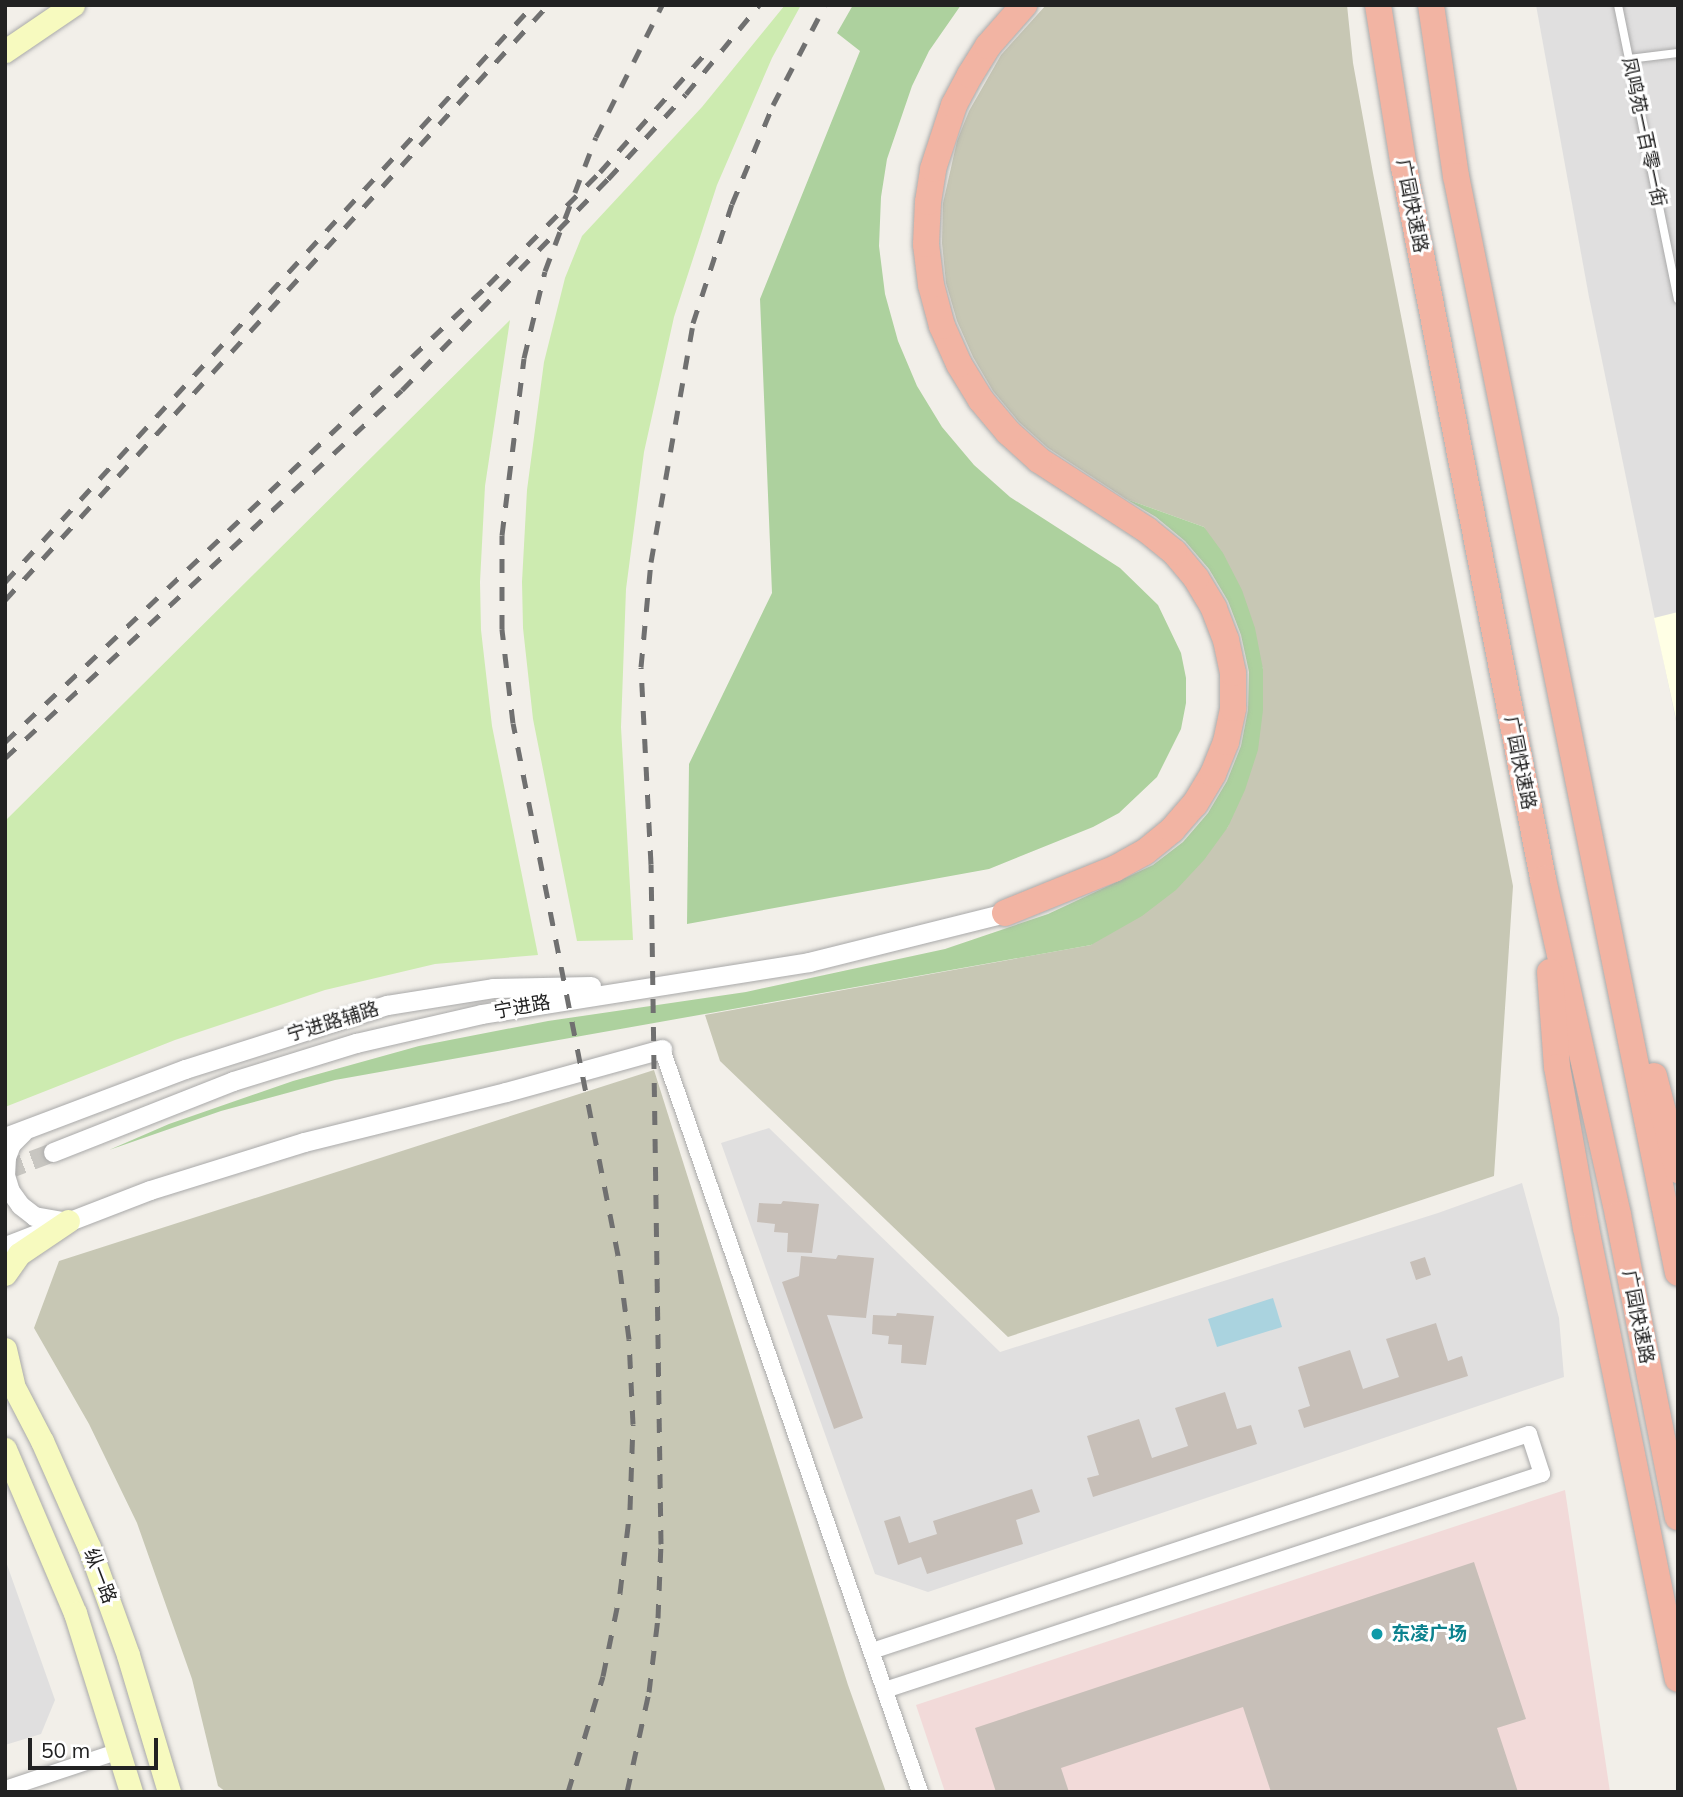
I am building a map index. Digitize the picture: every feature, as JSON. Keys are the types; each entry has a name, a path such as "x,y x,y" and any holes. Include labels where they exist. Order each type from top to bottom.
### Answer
{"highway":[{"path":"1006,913 1114,869 1144,852 1172,830 1195,804 1213,775 1226,742 1233,708 1233,673 1226,640 1214,607 1196,578 1174,552 1147,530 1039,460 1008,432 981,400 959,364 942,326 931,285 926,244 933,169 954,104 970,75 988,46 1024,5"},
{"name":"广园快速路","path":"1378,5 1404,167 1543,879 1618,1215 1678,1517"},
{"path":"1431,5 1457,176 1678,1273"},
{"path":"1578,785 1678,1170"},
{"path":"1543,879 1557,1068 1586,1228 1678,1679"}],"main road":[{"path":"5,51 73,5"},
{"path":"5,1274 19,1254 68,1221"},
{"name":"纵一路","path":"5,1349 9,1377 66,1494 97,1568 128,1655 169,1792"},
{"name":"纵一路","path":"5,1449 75,1613 131,1792"},
{"path":"119,1751 121,1792"}],"street":[{"name":"宁进路","path":"52,1152 233,1081 356,1043 482,1014 809,962 1006,913"},
{"name":"宁进路辅路","path":"5,1137 185,1069 387,1005 493,988 677,985"},
{"path":"5,1245 150,1190 304,1142 506,1092 662,1049 920,1792"},
{"path":"33,1126 11,1144 6,1157 5,1175 10,1191 20,1205 34,1216 50,1221 68,1221"},
{"path":"872,1651 1529,1434 1542,1474 885,1690"},
{"path":"5,1789 119,1751"}],"lane":[{"name":"凤鸣苑一百零一街","path":"1618,5 1678,299"},
{"path":"1629,59 1678,53"}],"shaded area":[{"path":"1046,5 1347,5 1353,63 1373,173 1513,886 1494,1176 1008,1337 720,1061 705,1015 1091,945 1228,827 1263,669 1204,527 1126,499 1048,448 1019,422 993,391 973,357 957,321 946,283 942,243 943,203 957,141 969,111 1001,55"},
{"path":"1536,5 1678,5 1678,731 1589,297"},
{"path":"1678,612 1678,728 1654,618"},
{"path":"654,1070 848,1685 886,1792 226,1792 218,1786 192,1679 137,1523 89,1424 34,1328 59,1261"},
{"path":"769,1128 1000,1352 1438,1213 1522,1183 1559,1318 1564,1377 928,1592 875,1574 721,1143"},
{"name":"东凌广场","path":"1565,1490 1610,1792 945,1792 916,1705"},
{"path":"5,1559 55,1700 41,1734 5,1745"}],"green space":[{"path":"785,5 801,5 772,58 717,185 674,317 644,452 626,589 621,727 633,940 577,941 533,719 523,628 522,582 527,490 544,362 565,278 582,236 702,107"},
{"path":"853,5 961,5 929,51 912,86 887,159 881,197 879,246 885,294 898,341 917,386 942,427 974,465 1010,497 1120,568 1158,605 1181,653 1186,678 1186,703 1181,729 1157,777 1119,813 1093,827 989,869 687,924 689,764 772,593 760,299 860,51 837,33"},
{"path":"510,320 485,486 480,582 481,630 492,726 538,955 435,964 325,990 175,1040 5,1107 5,821"},
{"path":"1126,499 1204,527 1223,553 1242,590 1255,628 1263,669 1263,710 1258,750 1245,790 1228,827 1204,860 1176,890 1142,916 1091,945 335,1080 221,1111 109,1150 169,1124 293,1081 419,1046 548,1021 746,992 945,949 1048,914 1153,865 1183,842 1208,813 1227,781 1241,746 1248,710 1249,672 1241,635 1228,601 1209,569 1185,541 1156,517"}],"water":[{"path":"1273,1298 1282,1327 1217,1347 1208,1319"}],"building":[{"path":"783,1201 819,1204 812,1253 787,1252 788,1233 774,1232 775,1224 757,1222 759,1203 781,1204"},
{"path":"838,1255 874,1258 866,1318 827,1315 863,1418 834,1429 782,1282 799,1276 801,1256 836,1259"},
{"path":"1425,1257 1431,1275 1416,1280 1410,1262"},
{"path":"897,1313 934,1316 926,1365 901,1363 902,1345 888,1344 889,1336 872,1334 873,1315 896,1316"},
{"path":"1436,1323 1448,1361 1462,1356 1468,1376 1304,1428 1298,1410 1310,1406 1298,1367 1350,1350 1363,1389 1399,1377 1386,1339"},
{"path":"1225,1392 1237,1429 1251,1425 1257,1444 1093,1497 1087,1478 1099,1475 1087,1436 1139,1419 1152,1458 1188,1446 1175,1408"},
{"path":"1032,1489 1040,1512 1016,1520 1023,1544 927,1574 921,1557 898,1565 884,1521 900,1516 909,1543 937,1534 933,1521"},
{"name":"东凌广场","path":"1474,1562 1526,1719 1497,1728 1518,1792 1271,1792 1243,1707 1061,1768 1069,1792 996,1792 975,1728"}],"tunnel":[{"path":"5,1170 53,1152"}],"railway":[{"path":"5,582 533,5"},
{"path":"5,600 548,5"},
{"path":"568,1792 603,1676 620,1593 630,1509 633,1424 629,1339 618,1255 513,723 502,629 502,535 524,358 545,271 596,137 662,5"},
{"path":"5,758 402,390 608,179 686,94 759,5"},
{"path":"627,1792 649,1692 658,1618 661,1544 651,864 641,667 651,562 693,323 732,204 773,105 825,5"},
{"path":"5,742 488,285 600,172 703,56"}],"place":[{"name":"东凌广场","path":"1377,1634"}]}
